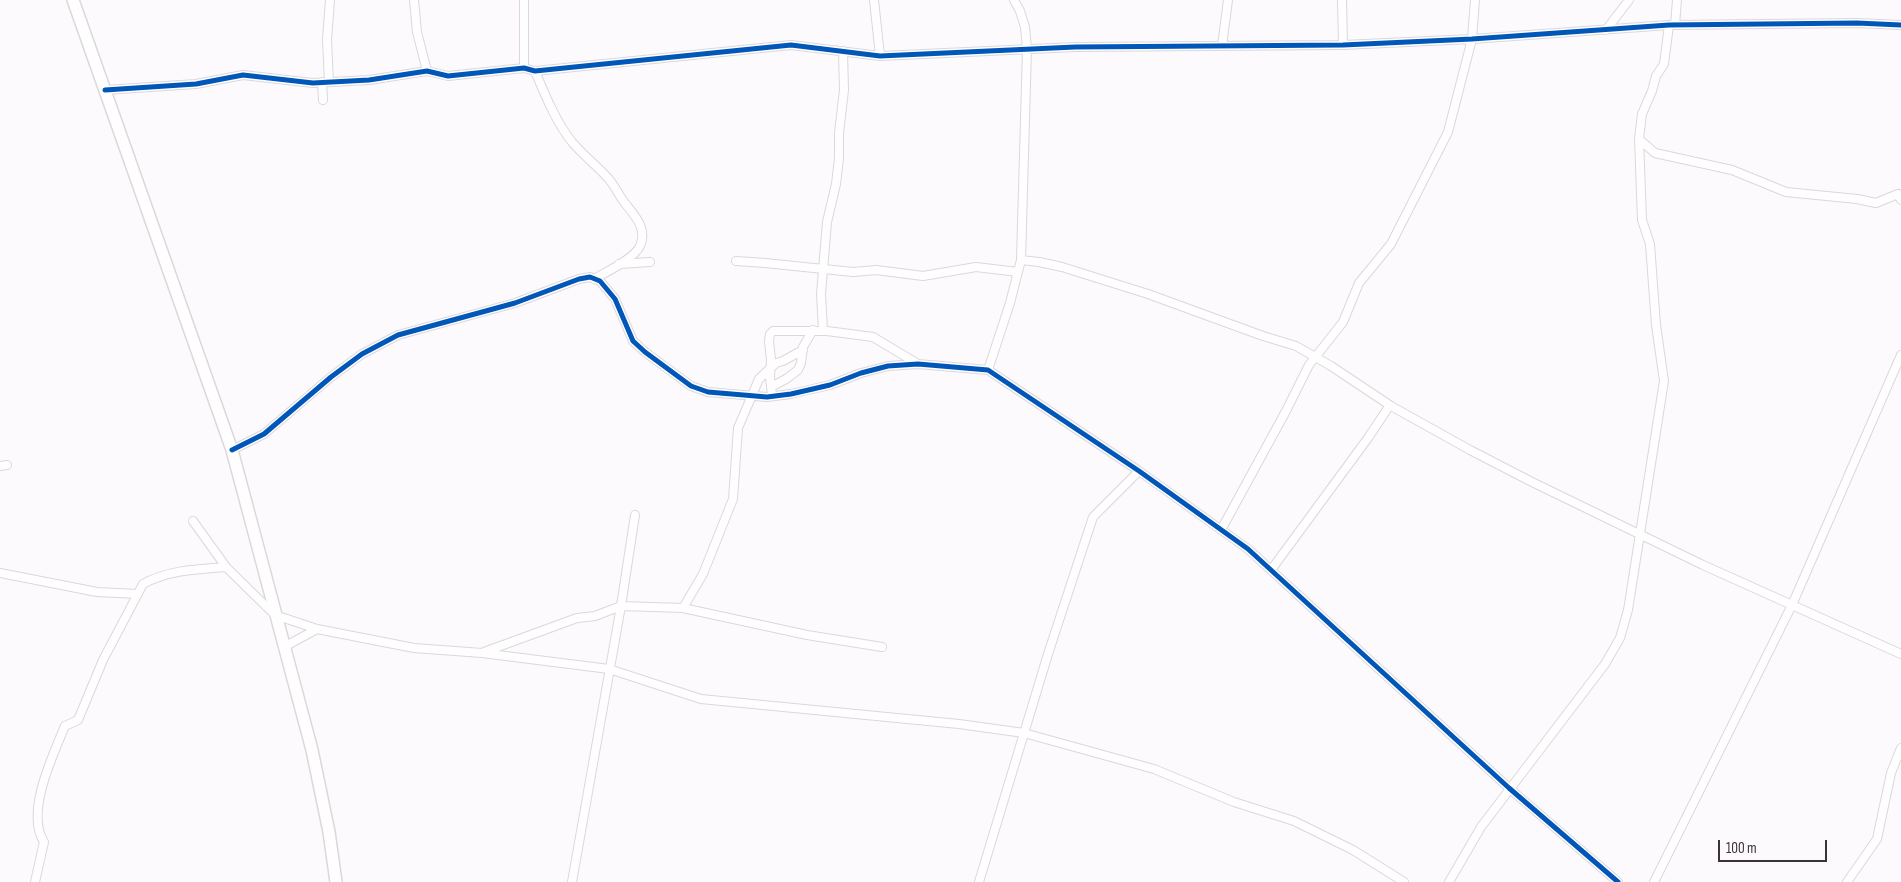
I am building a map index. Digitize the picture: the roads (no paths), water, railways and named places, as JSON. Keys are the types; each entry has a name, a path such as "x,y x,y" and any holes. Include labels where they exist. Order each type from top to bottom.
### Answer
{"main road":[{"path":"73,0 232,450 314,759 329,832 336,882"}],"street":[{"path":"323,100 326,82 330,0"},
{"path":"414,0 417,32 427,71"},
{"path":"524,0 524,68"},
{"path":"874,0 880,56"},
{"path":"988,370 1010,303 1021,260 1027,49 1025,27 1014,0"},
{"path":"1222,46 1228,0"},
{"path":"1342,0 1343,45"},
{"path":"1221,530 1309,365 1343,322 1359,282 1391,244 1448,132 1472,39 1475,0"},
{"path":"1606,30 1629,0"},
{"path":"1449,882 1481,827 1600,671 1620,638 1628,610 1664,382 1656,325 1650,244 1642,220 1639,138 1642,114 1652,92 1656,76 1664,64 1677,0"},
{"path":"105,90 196,84 243,75 312,83 369,80 427,71 448,76 524,68 535,72 791,45 880,56 1027,49 1343,45 1472,39 1672,25 1857,23 1901,25"},
{"path":"824,330 821,294 827,222 836,184 839,158 839,133 844,90 843,51"},
{"path":"535,72 557,118 572,142 609,178 624,203 638,218 641,229 640,246 633,255 594,279"},
{"path":"1639,138 1655,153 1732,170 1786,192 1857,199 1876,203 1898,194 1901,200"},
{"path":"1021,260 1062,267 1148,294 1263,336 1296,346 1391,406 1523,478 1792,605 1901,654"},
{"path":"736,261 852,272 876,270 923,276 976,266 1018,272"},
{"path":"619,264 650,262"},
{"path":"232,450 264,434 331,377 362,354 398,334 515,302 579,279 600,281 615,299 633,340 644,352 691,386 708,392 753,396 791,394 830,385 861,373 888,366 918,364 988,370 1139,470 1248,549 1509,788 1618,882"},
{"path":"771,387 786,380 798,370 803,350 813,330"},
{"path":"772,396 769,341 770,334 773,331 824,330 873,337 918,364"},
{"path":"683,608 703,574 733,499 738,428 759,379 776,363 803,350"},
{"path":"1654,882 1792,605 1901,355"},
{"path":"1271,570 1391,406"},
{"path":"978,882 1093,517 1139,470"},
{"path":"572,882 621,606 635,515"},
{"path":"193,521 226,567 275,615 317,629 414,648 482,653 609,669 701,699 959,724 1024,733 1154,769 1234,802 1294,820 1354,850 1404,882"},
{"path":"35,882 44,842 38,834 38,807 47,769 65,726 78,720 103,660 143,584 154,578 196,569 226,567"},
{"path":"0,573 96,592 137,594"},
{"path":"482,653 577,618 595,616 621,606 683,608 807,635 882,648"},
{"path":"284,647 317,629"},
{"path":"1847,882 1877,839 1891,773 1901,748"}]}
